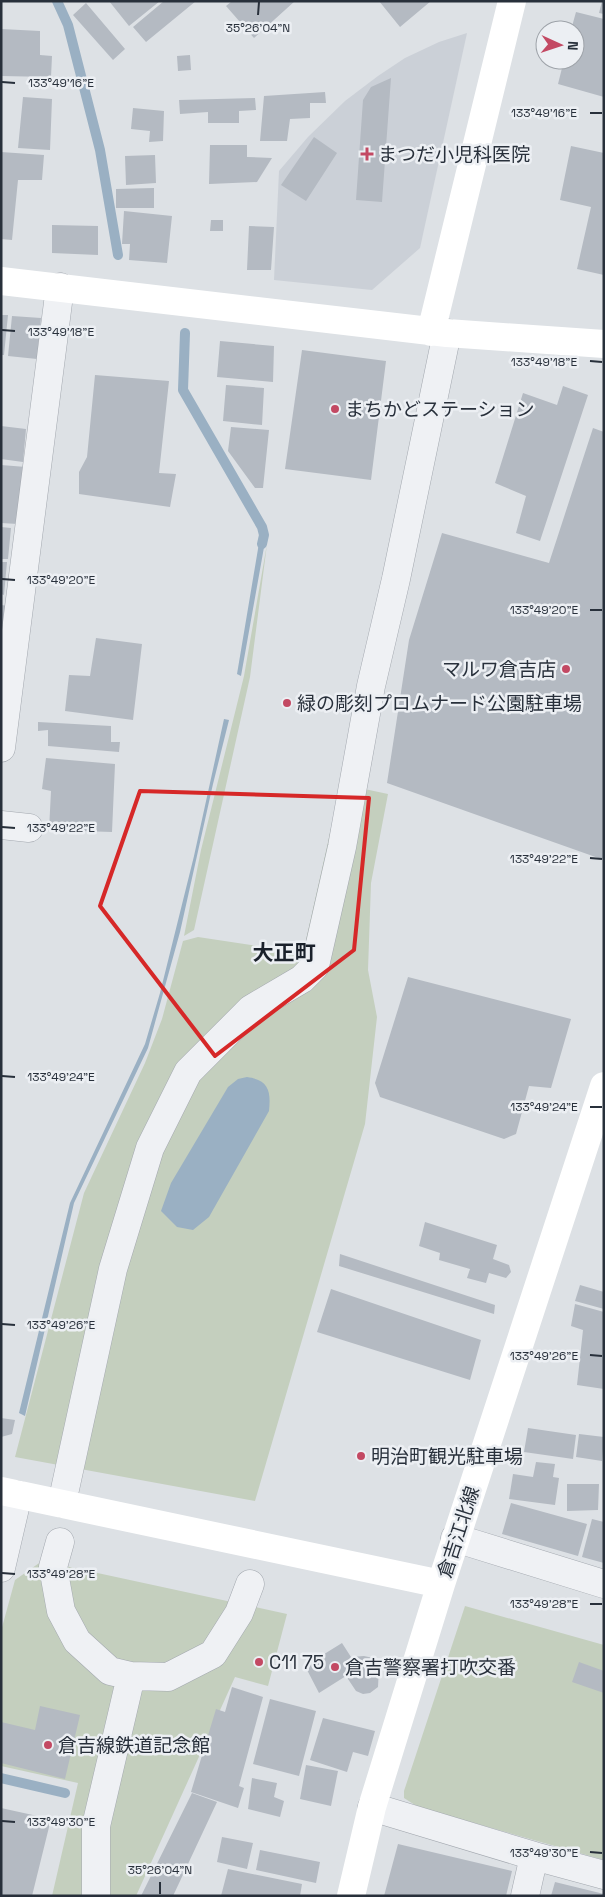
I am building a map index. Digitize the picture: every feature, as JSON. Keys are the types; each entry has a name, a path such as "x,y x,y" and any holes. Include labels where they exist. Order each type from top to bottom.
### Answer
{"main road":[{"path":"439,332 512,1"},
{"path":"1,281 439,332 604,344"},
{"name":"倉吉江北線","path":"351,1896 372,1807 455,1538 604,1086"},
{"path":"10,1493 441,1584"}],"street":[{"path":"1,748 60,287"},
{"path":"62,1503 113,1269 150,1148 188,1072 251,1009 302,979 315,966 342,847 371,686 396,579 439,332"},
{"path":"1,825 28,828"},
{"path":"1,1568 10,1493"},
{"path":"455,1538 604,1584"},
{"path":"60,1542 53,1567 61,1611 77,1641 110,1671 130,1676 168,1677 213,1654 239,1613 250,1584"},
{"path":"96,1896 96,1826 130,1676"},
{"path":"372,1807 604,1875"},
{"path":"525,1896 534,1856"}],"highlighted area":[{"path":"140,791 369,798 354,950 215,1056 100,906"}],"shaded area":[{"name":"まつだ小児科医院","path":"467,33 420,248 372,290 274,280 279,171 308,137 345,101 378,76 405,58 439,42"}],"green space":[{"path":"267,544 250,677 194,930 184,936 201,850 244,676"},
{"path":"341,784 388,794 371,883 368,970 377,1017 365,1124 255,1501 15,1457 84,1193 145,1063 162,1019 183,941 198,937 303,953"},
{"path":"42,1561 287,1614 268,1686 235,1677 136,1896 52,1896 78,1783 1,1766 1,1631 15,1580"},
{"path":"465,1606 604,1645 604,1860 418,1807 404,1798 404,1791"}],"water":[{"path":"263,530 266,536 241,676 237,674 260,537"},
{"path":"224,719 229,720 180,932 148,1048 74,1203 25,1416 19,1413 70,1203 145,1044 160,993 194,856"},
{"path":"247,1077 260,1081 267,1088 270,1098 269,1111 209,1217 193,1230 177,1227 161,1211 171,1183 228,1087 238,1079"}],"building":[{"path":"109,1 160,1 129,26"},
{"path":"164,1 196,1 146,42 133,27"},
{"path":"232,1 295,1 254,38 226,6"},
{"path":"379,1 431,1 400,27"},
{"path":"602,1 604,1 604,14 599,13"},
{"path":"86,3 125,49 113,60 73,15"},
{"path":"576,12 604,19 604,97 558,84 562,70 585,70 585,20 574,20"},
{"path":"1,29 40,31 40,55 52,56 51,77 1,76"},
{"path":"190,55 191,70 178,71 177,56"},
{"path":"391,78 382,202 356,200 363,100 371,87"},
{"path":"325,92 326,103 310,103 310,118 290,119 287,141 260,141 264,96"},
{"path":"23,97 52,99 50,150 18,148"},
{"path":"255,98 256,110 239,111 239,123 208,123 208,112 180,114 179,100"},
{"path":"133,108 164,111 163,141 149,142 150,131 131,129"},
{"path":"314,137 337,153 306,201 281,185"},
{"path":"210,145 247,145 247,157 272,158 257,182 209,184"},
{"path":"571,146 604,153 604,275 577,269 591,207 560,200"},
{"path":"1,152 44,155 42,180 18,180 12,240 1,239"},
{"path":"155,155 156,183 126,185 125,156"},
{"path":"154,188 154,208 116,208 116,189"},
{"path":"124,211 172,216 167,263 129,260 130,244 122,244"},
{"path":"211,220 223,220 223,231 210,231"},
{"path":"52,225 98,226 98,255 52,253"},
{"path":"249,226 274,227 271,270 247,270"},
{"path":"1,315 8,315 4,355 1,355"},
{"path":"12,316 41,318 37,359 8,356"},
{"path":"220,341 274,346 273,382 217,377"},
{"path":"302,350 386,361 371,480 285,469"},
{"path":"95,375 169,381 159,473 176,474 170,507 79,494 79,472 87,457"},
{"path":"226,385 264,388 262,425 223,421"},
{"path":"563,386 588,395 540,541 516,533 526,496 495,483 523,393 557,405"},
{"path":"1,426 26,429 23,462 1,459"},
{"path":"231,427 269,430 263,488 255,488 228,451"},
{"path":"593,428 604,432 604,860 387,783 409,640 442,533 549,563"},
{"path":"1,465 26,467 18,524 1,523"},
{"path":"1,527 11,528 8,559 1,559"},
{"path":"1,562 7,562 4,595 1,594"},
{"path":"1,605 9,606 7,625 1,624"},
{"path":"96,638 142,644 133,720 65,711 69,675 90,676"},
{"path":"38,722 111,726 111,742 120,742 119,752 48,746 48,730 38,731"},
{"path":"46,758 115,764 112,832 49,830 51,791 42,789"},
{"path":"408,977 571,1019 551,1088 529,1086 516,1134 504,1139 380,1097 375,1083"},
{"path":"425,1222 497,1245 493,1259 509,1265 511,1272 506,1278 489,1273 486,1283 467,1278 470,1269 439,1260 440,1253 419,1246"},
{"path":"340,1254 495,1305 494,1314 339,1266"},
{"path":"580,1285 604,1292 604,1309 575,1301"},
{"path":"331,1289 481,1340 470,1380 317,1332"},
{"path":"575,1304 604,1312 604,1389 577,1385 583,1330 571,1326"},
{"path":"1,1418 15,1420 12,1434 1,1437"},
{"path":"528,1428 576,1435 573,1459 524,1452"},
{"path":"579,1434 604,1437 602,1461 576,1457"},
{"path":"536,1462 555,1464 553,1477 559,1478 555,1505 509,1499 513,1474 533,1477"},
{"path":"567,1484 599,1484 598,1510 567,1511"},
{"path":"511,1503 587,1524 578,1556 502,1534"},
{"path":"592,1519 604,1522 604,1563 582,1557"},
{"path":"342,1643 351,1657 364,1656 373,1658 379,1667 378,1687 370,1693 363,1694 356,1691 346,1676 319,1693 305,1666"},
{"path":"579,1662 604,1671 604,1693 572,1682"},
{"path":"232,1687 263,1697 239,1786 244,1788 238,1808 191,1792 216,1709 225,1712"},
{"path":"270,1699 316,1711 299,1776 253,1764"},
{"path":"40,1706 80,1715 65,1779 1,1763 1,1722 35,1730"},
{"path":"323,1718 375,1731 368,1756 353,1752 347,1772 310,1760"},
{"path":"306,1765 338,1771 331,1806 300,1799"},
{"path":"252,1778 277,1783 274,1797 284,1801 280,1817 248,1809"},
{"path":"192,1793 217,1802 173,1896 141,1896"},
{"path":"1,1808 51,1819 32,1896 1,1896"},
{"path":"222,1837 253,1843 247,1869 217,1862"},
{"path":"398,1844 512,1871 506,1896 384,1896"},
{"path":"260,1850 320,1862 316,1883 256,1870"},
{"path":"228,1869 302,1884 300,1896 221,1896"},
{"path":"555,1882 604,1894 604,1896 551,1896"}],"waterway":[{"path":"57,1 68,25 100,150 118,255"},
{"path":"185,333 183,390 262,527 264,535 262,544"},
{"path":"1,1778 65,1793"}],"place":[{"name":"まつだ小児科医院","path":"367,154"},
{"name":"まちかどステーション","path":"335,409"},
{"name":"マルワ倉吉店","path":"566,669"},
{"name":"緑の彫刻プロムナード公園駐車場","path":"287,703"},
{"name":"明治町観光駐車場","path":"361,1456"},
{"name":"C11 75","path":"259,1662"},
{"name":"倉吉警察署打吹交番","path":"335,1667"},
{"name":"倉吉線鉄道記念館","path":"48,1745"}],"district":[{"name":"大正町","path":"284,953"}]}
